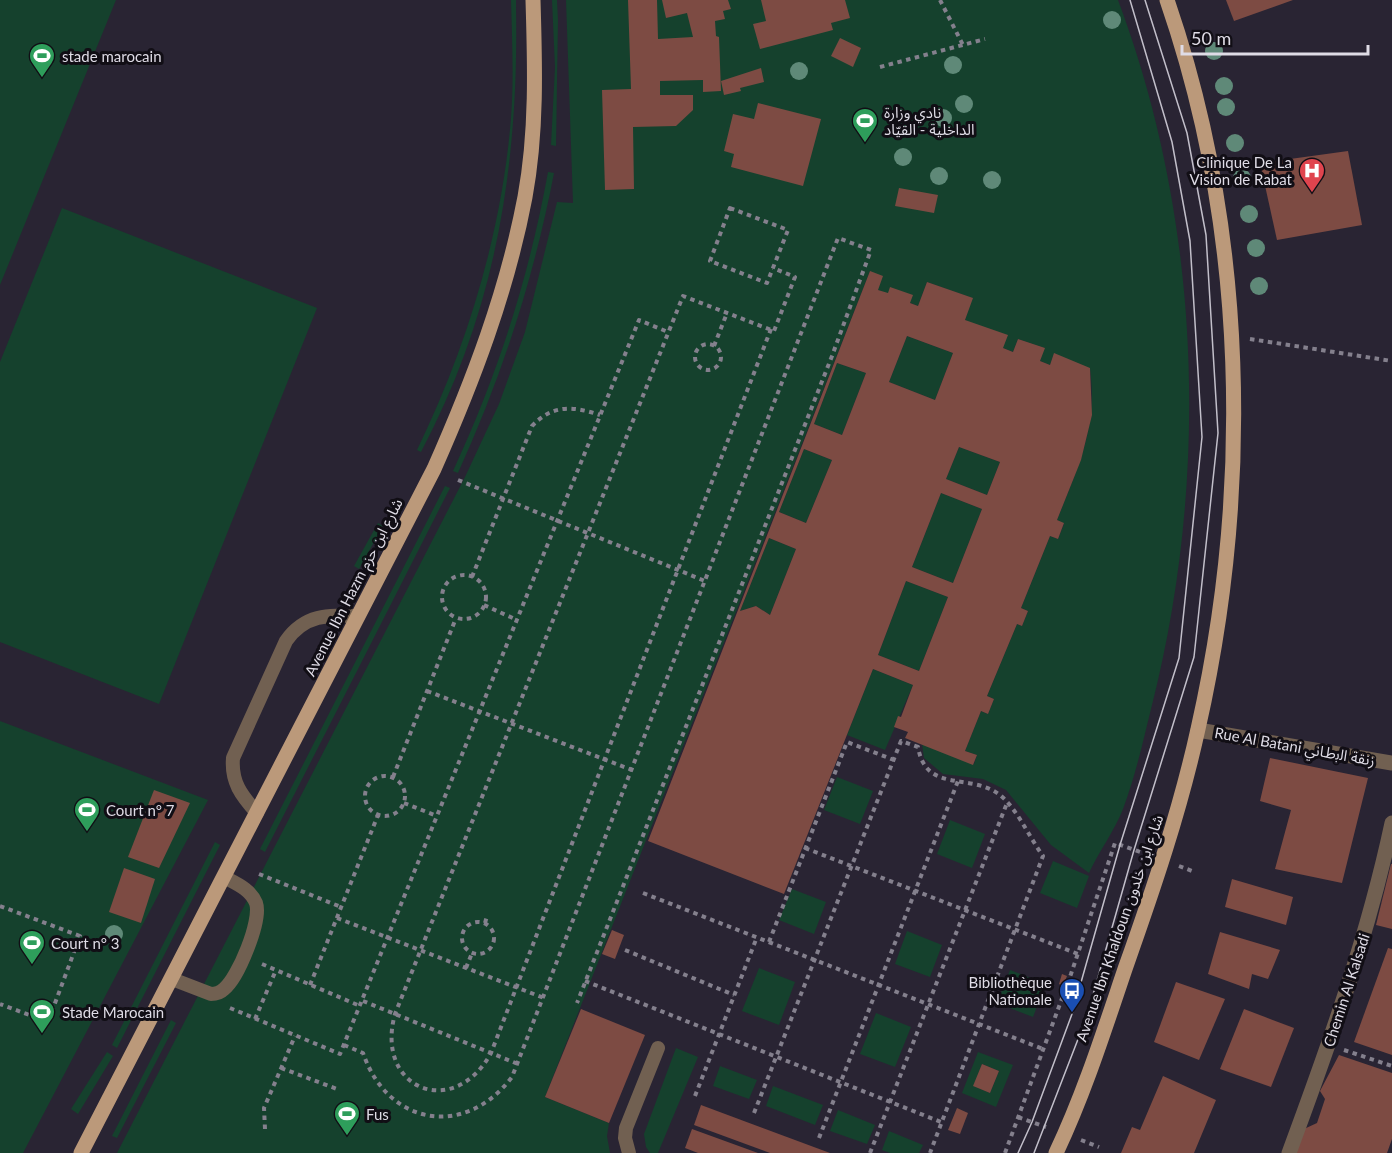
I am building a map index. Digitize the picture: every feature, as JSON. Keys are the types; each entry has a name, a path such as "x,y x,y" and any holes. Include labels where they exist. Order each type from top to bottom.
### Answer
{"main road":[{"name":"Avenue Ibn Hazm شارع ابن حزم","path":"81,1153 438,460 463,403 496,314 525,195 532,140 535,74 533,0"},
{"name":"Avenue Ibn Khaldoun شارع ابن خلدون","path":"1056,1153 1098,1047 1163,861 1198,730 1222,598 1232,504 1232,336 1225,257 1208,157 1167,0"}],"street":[{"name":"Rue Al Batani زﻧﻘﺔ اﻟﺑطﺎﻧﻲ","path":"1198,730 1392,764"},
{"name":"Chemin Al Kalsadi","path":"1289,1153 1329,1045 1360,951 1392,823"}],"lane":[{"path":"257,813 237,788 232,768 233,758 286,641 292,632 309,619 320,615 358,616"},
{"path":"172,979 204,994 218,993 229,984 256,927 258,910 249,891 224,877"},
{"path":"629,1153 625,1138 626,1128 658,1048"}],"path":[{"path":"940,0 964,45"},
{"path":"880,68 985,39"},
{"path":"730,208 788,230 773,268 767,283 710,261 730,208"},
{"path":"344,1045 363,1053 376,1081 397,1102 425,1116 439,1118 461,1115 481,1107 503,1089 518,1064 544,998 838,238 871,250 828,366 577,1003"},
{"path":"771,330 491,1053 478,1074 457,1087 433,1089 421,1086 402,1072 395,1062 390,1038 395,1014 683,296 774,331 795,276 773,268"},
{"path":"714,346 727,313"},
{"path":"226,1006 339,1054 362,1003 639,320 669,332"},
{"path":"1232,336 1392,361"},
{"path":"709,344 714,346 718,348 722,358 717,368 707,371 698,366 695,357 699,347 709,344"},
{"path":"472,577 528,436 540,418 549,412 570,407 600,415"},
{"path":"458,480 705,581"},
{"path":"455,577 472,577 484,588 484,605 473,618 456,618 444,606 443,589 455,577"},
{"path":"484,605 517,620"},
{"path":"393,777 456,618"},
{"path":"427,691 632,770"},
{"path":"754,1113 901,741 918,747 924,766 939,778 985,787 1007,803 1043,856 930,1153"},
{"path":"768,942 847,742 894,760"},
{"path":"379,777 393,777 402,785 404,803 401,809 390,816 372,812 365,799 368,785 379,777"},
{"path":"819,1138 958,781"},
{"path":"404,803 437,816"},
{"path":"870,1153 1007,803"},
{"path":"310,985 378,815"},
{"path":"1005,1153 1078,954 1115,843 1192,871"},
{"path":"805,848 1078,954"},
{"path":"258,874 341,907"},
{"path":"643,893 1043,1049"},
{"path":"0,906 80,936 48,1022 0,1004"},
{"path":"485,923 487,916"},
{"path":"337,918 544,998"},
{"path":"470,923 485,923 491,927 495,941 486,953 472,953 462,942 462,935 470,923"},
{"path":"695,1096 757,937"},
{"path":"625,950 734,995"},
{"path":"466,968 472,953"},
{"path":"243,956 310,985 395,1014 518,1064"},
{"path":"255,1019 276,970"},
{"path":"585,981 941,1122"},
{"path":"265,1128 264,1108 295,1036"},
{"path":"1329,1045 1392,1066"},
{"path":"281,1068 337,1089"}],"green space":[{"name":"stade marocain","path":"0,0 116,0 0,285"},
{"path":"511,0 516,0 513,124 498,236 485,291 468,345 447,399 421,452 417,450 452,371 466,330 500,203 512,103"},
{"path":"552,0 557,0 558,20 556,146 551,145 555,67"},
{"path":"566,0 1118,0 1146,85 1167,173 1181,262 1188,352 1189,442 1183,533 1170,622 1142,747 1123,809 1089,873 1051,845 1006,790 983,779 943,774 924,758 922,744 974,764 977,755 965,751 981,711 988,714 994,699 987,696 1017,624 1022,626 1028,611 1021,608 1050,536 1058,539 1064,524 1057,520 1079,464 1089,428 1092,390 1090,369 1054,354 1050,365 1040,361 1044,348 1018,339 1013,352 1003,348 965,320 972,298 927,282 918,306 878,290 870,271 545,1097 609,1123 607,1136 610,1153 117,1153 465,477 499,404 525,332 557,202 573,203"},
{"path":"548,172 554,173 546,212 515,326 489,400 458,473 453,471 484,398 510,324 531,249"},
{"path":"62,208 317,308 159,704 0,642 0,362"},
{"path":"907,336 953,353 935,400 889,382"},
{"path":"837,363 866,373 842,435 814,424"},
{"path":"959,447 1000,462 987,495 946,479"},
{"path":"804,449 832,460 806,523 779,512"},
{"path":"445,486 450,488 265,852 260,849"},
{"path":"941,493 982,509 953,583 912,567"},
{"path":"378,523 383,526 359,569 354,566"},
{"path":"769,538 796,549 770,615 756,606 740,611"},
{"path":"906,581 948,597 919,671 878,655"},
{"path":"873,669 913,685 885,750 847,735"},
{"name":"Stade Marocain","path":"0,721 208,800 23,1153 0,1153"},
{"path":"837,777 873,791 860,824 824,810"},
{"path":"950,820 985,834 972,868 937,854"},
{"path":"215,842 220,845 117,1048 112,1045"},
{"path":"1053,861 1089,876 1077,908 1040,893"},
{"path":"792,889 826,902 814,934 779,920"},
{"path":"907,931 942,945 930,977 895,964"},
{"path":"759,968 795,982 779,1025 742,1011"},
{"path":"1010,970 1046,984 1033,1017 997,1003"},
{"path":"876,1013 911,1027 895,1067 860,1054"},
{"path":"171,1020 176,1023 117,1138 112,1136"},
{"path":"676,1048 698,1057 658,1153 650,1153 646,1147 644,1134"},
{"path":"107,1052 113,1056 78,1114 71,1109"},
{"path":"978,1052 1013,1065 996,1107 962,1093","holes":["982,1064 999,1071 990,1093 974,1086"]},
{"path":"720,1066 757,1080 749,1099 713,1086"},
{"path":"773,1086 823,1105 815,1125 766,1106"},
{"path":"838,1110 875,1125 867,1144 830,1131"},
{"path":"889,1131 923,1145 919,1153 890,1153 882,1150"}],"building":[{"path":"628,0 657,0 658,39 693,37 687,13 666,18 662,0 728,0 731,9 723,11 725,19 715,21 716,36 719,37 721,91 703,92 703,80 660,81 660,95 693,95 693,110 676,126 633,127 634,189 605,190 602,90 631,89"},
{"path":"761,0 845,0 850,18 831,23 833,30 760,49 753,24 766,21"},
{"path":"1226,0 1293,0 1234,21"},
{"path":"840,38 861,48 853,67 831,56"},
{"path":"761,68 764,82 724,95 721,81"},
{"path":"758,103 821,119 803,186 731,167 734,154 724,151 733,114 754,119"},
{"name":"Clinique De La Vision de Rabat","path":"1348,151 1362,225 1277,240 1260,163"},
{"path":"899,188 938,195 934,213 895,206"},
{"path":"870,271 883,276 878,290 888,293 890,287 913,295 910,303 918,306 927,282 973,298 965,320 1008,335 1003,348 1013,352 1018,339 1045,348 1040,361 1050,365 1054,353 1090,368 1092,415 1081,460 1057,520 1064,523 1058,539 1050,536 1021,608 1028,611 1022,626 1017,624 987,696 994,699 988,714 981,711 965,751 977,755 973,765 905,738 908,732 894,727 898,716 901,717 913,685 873,669 784,894 648,841","holes":["907,336 953,353 935,400 889,382","837,363 866,373 842,435 814,424","959,447 1000,462 987,495 946,479","804,449 832,460 806,523 779,512","941,493 982,509 953,583 912,567","769,538 796,549 770,615 756,606 740,611","906,581 948,597 919,671 878,655"]},
{"path":"1270,758 1368,778 1342,883 1275,869 1291,810 1260,801"},
{"path":"154,790 190,803 159,868 128,857"},
{"path":"1392,864 1392,929 1376,925"},
{"path":"124,868 155,879 141,923 109,912"},
{"path":"1232,879 1293,897 1286,925 1225,907"},
{"path":"612,930 624,935 615,959 602,954"},
{"path":"1220,932 1280,950 1268,979 1252,974 1249,989 1208,974"},
{"path":"1388,948 1392,949 1392,1055 1354,1042"},
{"path":"1062,974 1067,976 1063,986 1059,984"},
{"path":"1176,982 1225,999 1199,1060 1154,1042"},
{"path":"581,1009 645,1035 609,1123 545,1097"},
{"path":"1244,1009 1294,1028 1271,1087 1220,1069"},
{"path":"1339,1055 1392,1073 1392,1139 1387,1153 1296,1153 1304,1129 1317,1123 1325,1099 1320,1091"},
{"path":"982,1064 999,1071 990,1093 973,1086"},
{"path":"1163,1076 1216,1100 1194,1153 1121,1153 1132,1127 1140,1130"},
{"path":"701,1105 830,1153 770,1153 694,1125"},
{"path":"957,1108 968,1113 960,1134 948,1130"},
{"path":"692,1129 758,1153 698,1153 685,1148"}],"tram line":[{"path":"1018,1153 1032,1122 1072,1014 1120,845 1179,658 1202,437 1190,241 1172,142 1130,0"},
{"path":"1034,1153 1087,1016 1134,850 1194,657 1218,433 1206,235 1187,133 1145,0"}],"place":[{"name":"stade marocain","path":"42,79"},
{"name":"نادي وزارة الداخلية - القيّاد","path":"865,144"},
{"name":"Clinique De La Vision de Rabat","path":"1312,194"},
{"name":"Court n° 7","path":"87,833"},
{"name":"Court n° 3","path":"32,966"},
{"name":"Bibliothèque Nationale","path":"1072,1014"},
{"name":"Stade Marocain","path":"42,1035"},
{"name":"Fus","path":"347,1137"}]}
